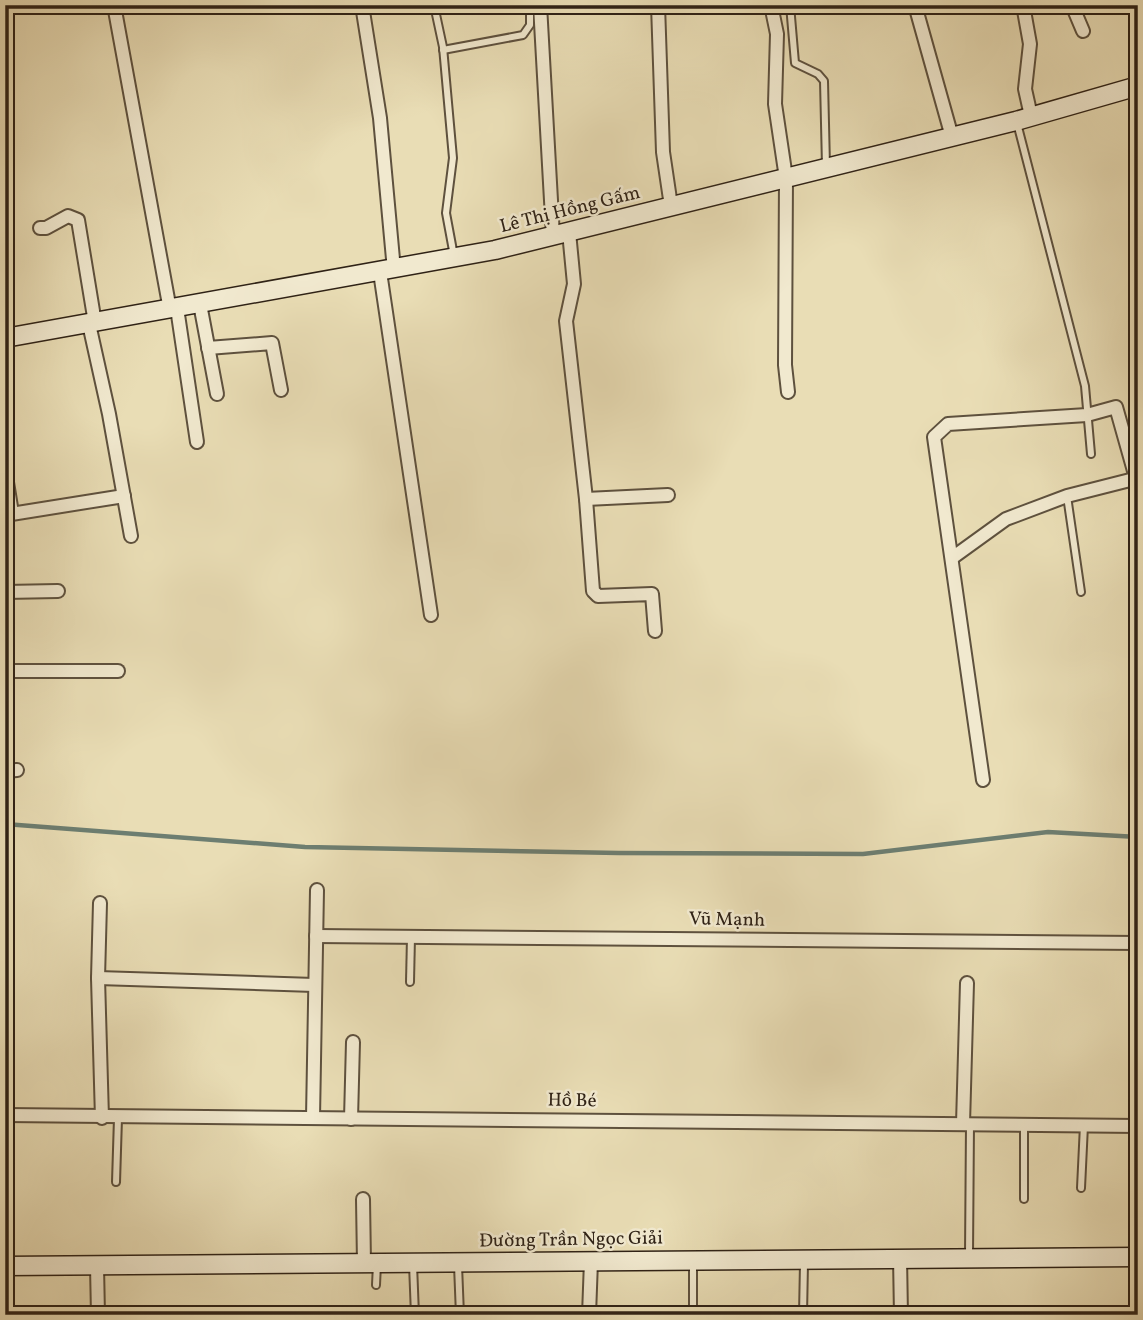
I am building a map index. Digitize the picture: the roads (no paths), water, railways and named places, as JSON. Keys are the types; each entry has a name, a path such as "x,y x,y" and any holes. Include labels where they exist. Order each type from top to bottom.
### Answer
{"street":[{"path":"114,5 197,442"},
{"path":"362,5 380,118 387,271 431,615"},
{"path":"540,5 561,234 574,284 566,321 594,594 652,594 655,631"},
{"path":"657,5 663,152 671,206"},
{"path":"771,5 777,34 775,104 786,178 785,366 788,392"},
{"path":"915,5 952,137"},
{"path":"1024,118 1030,44 1023,7 1041,5"},
{"path":"1072,5 1083,31"},
{"name":"Lê Thị Hồng Gấm","path":"5,338 455,259 952,137 1138,86"},
{"path":"40,228 46,229 68,216 78,220 92,323 131,536"},
{"path":"200,304 217,394"},
{"path":"208,348 272,343 281,390"},
{"path":"952,558 1006,519 1067,496 1137,478 1116,407 1087,415 948,424 941,427 934,443 983,780"},
{"path":"5,470 9,514 124,496"},
{"path":"586,499 668,495"},
{"path":"5,592 58,591"},
{"path":"5,671 118,671"},
{"path":"313,1118 317,890"},
{"path":"100,903 98,978 102,1118"},
{"name":"Vũ Mạnh","path":"316,936 1138,943"},
{"path":"98,978 314,985"},
{"path":"967,983 967,1124"},
{"path":"351,1119 353,1042"},
{"name":"Hồ Bé","path":"5,1115 1138,1126"},
{"path":"363,1199 370,1263"},
{"path":"900,1257 901,1315"},
{"name":"Đường Trần Ngọc Giải","path":"5,1266 1138,1257"},
{"path":"589,1315 591,1261"},
{"path":"97,1266 98,1315"}],"lane":[{"path":"435,5 443,50 453,158 446,213 455,259"},
{"path":"443,50 523,35 530,25 530,5"},
{"path":"790,5 794,63 818,74 824,81 827,168"},
{"path":"1024,118 1085,386 1091,454"},
{"path":"1067,496 1081,592"},
{"path":"410,982 411,937"},
{"path":"116,1182 118,1118"},
{"path":"967,1124 969,1257"},
{"path":"1024,1125 1024,1199"},
{"path":"1081,1188 1084,1125"},
{"path":"803,1315 804,1258"},
{"path":"693,1259 693,1315"},
{"path":"413,1262 415,1315"},
{"path":"370,1263 376,1285"},
{"path":"458,1263 460,1315"}],"waterway":[{"path":"5,824 305,847 619,853 863,854 1048,832 1138,837"}]}
